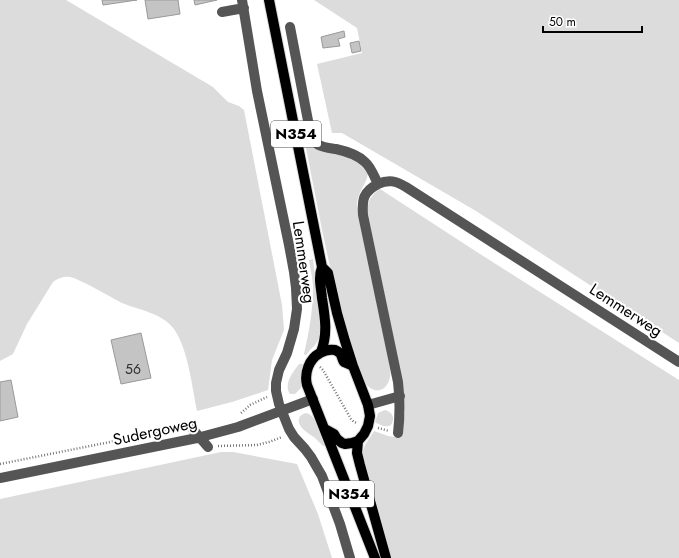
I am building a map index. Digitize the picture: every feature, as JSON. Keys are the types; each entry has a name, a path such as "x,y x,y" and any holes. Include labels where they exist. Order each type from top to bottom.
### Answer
{"main road":[{"name":"Lemmerweg","path":"269,0 322,267 328,273 337,313 353,366"},
{"name":"Lemmerweg","path":"321,352 324,346 326,334 319,274 322,267"},
{"name":"N354","path":"325,429 334,434 342,443 352,443 358,441 366,431 370,422 368,405 353,366 344,362 341,355 335,350 327,350 315,356 311,361 307,372 307,382 313,399 375,558"},
{"name":"N354","path":"358,441 357,453 386,558"}],"street":[{"path":"222,12 243,4"},
{"name":"Lemmerweg","path":"243,4 255,85 290,252 296,288 297,309 294,329 287,353 278,370 276,394 291,433 311,457 322,476 340,524 350,558"},
{"path":"290,27 295,38 310,131 313,140 321,147 341,150 364,161 369,166 378,184 370,188 362,202 363,215 400,396 400,418 395,433"},
{"name":"Lemmerweg","path":"378,184 390,181 401,184 679,362"},
{"path":"368,405 400,396"},
{"name":"Sudergoweg","path":"0,478 200,437 238,427 313,399"},
{"path":"190,426 208,447"}],"path":[{"path":"315,365 323,370 351,419 360,424"},
{"path":"238,414 250,405 276,394"},
{"path":"0,464 190,426"},
{"path":"374,427 395,433"}],"shaded area":[{"path":"0,0 66,0 213,87 228,102 239,106 244,110 282,305 284,330 272,360 268,390 232,402 197,411 186,357 179,337 174,329 163,319 157,316 122,303 77,279 70,277 57,279 53,282 27,324 13,354 0,361"},
{"path":"314,0 679,0 679,343 476,211 342,133 332,133 317,64 362,53 357,28"},
{"path":"310,142 363,165 368,174 366,182 359,195 357,204 390,364 390,375 386,386 383,389 371,389 364,381 339,309 305,143"},
{"path":"380,189 679,380 679,558 390,558 362,455 365,445 374,431 388,436 401,438 405,411 403,385 368,214 370,199"},
{"path":"313,259 320,315 320,331 317,342 305,355 313,296 313,281 309,260"},
{"path":"299,364 303,364 301,371 301,388 295,394 290,394 288,390 288,382"},
{"path":"385,410 390,412 393,418 391,425 387,426 375,422 378,413"},
{"path":"306,413 316,422 325,446 323,446 300,425 299,418"},
{"path":"221,452 233,452 297,464 318,514 332,558 0,558 0,499"}],"building":[{"path":"102,0 137,0 103,5"},
{"path":"145,0 178,0 180,14 148,19"},
{"path":"194,0 217,0 195,5"},
{"path":"344,31 345,37 338,39 340,46 323,48 321,37"},
{"path":"359,41 361,51 352,53 350,43"},
{"path":"141,333 151,378 121,384 111,340"},
{"path":"11,380 18,417 0,421 0,382"}]}
